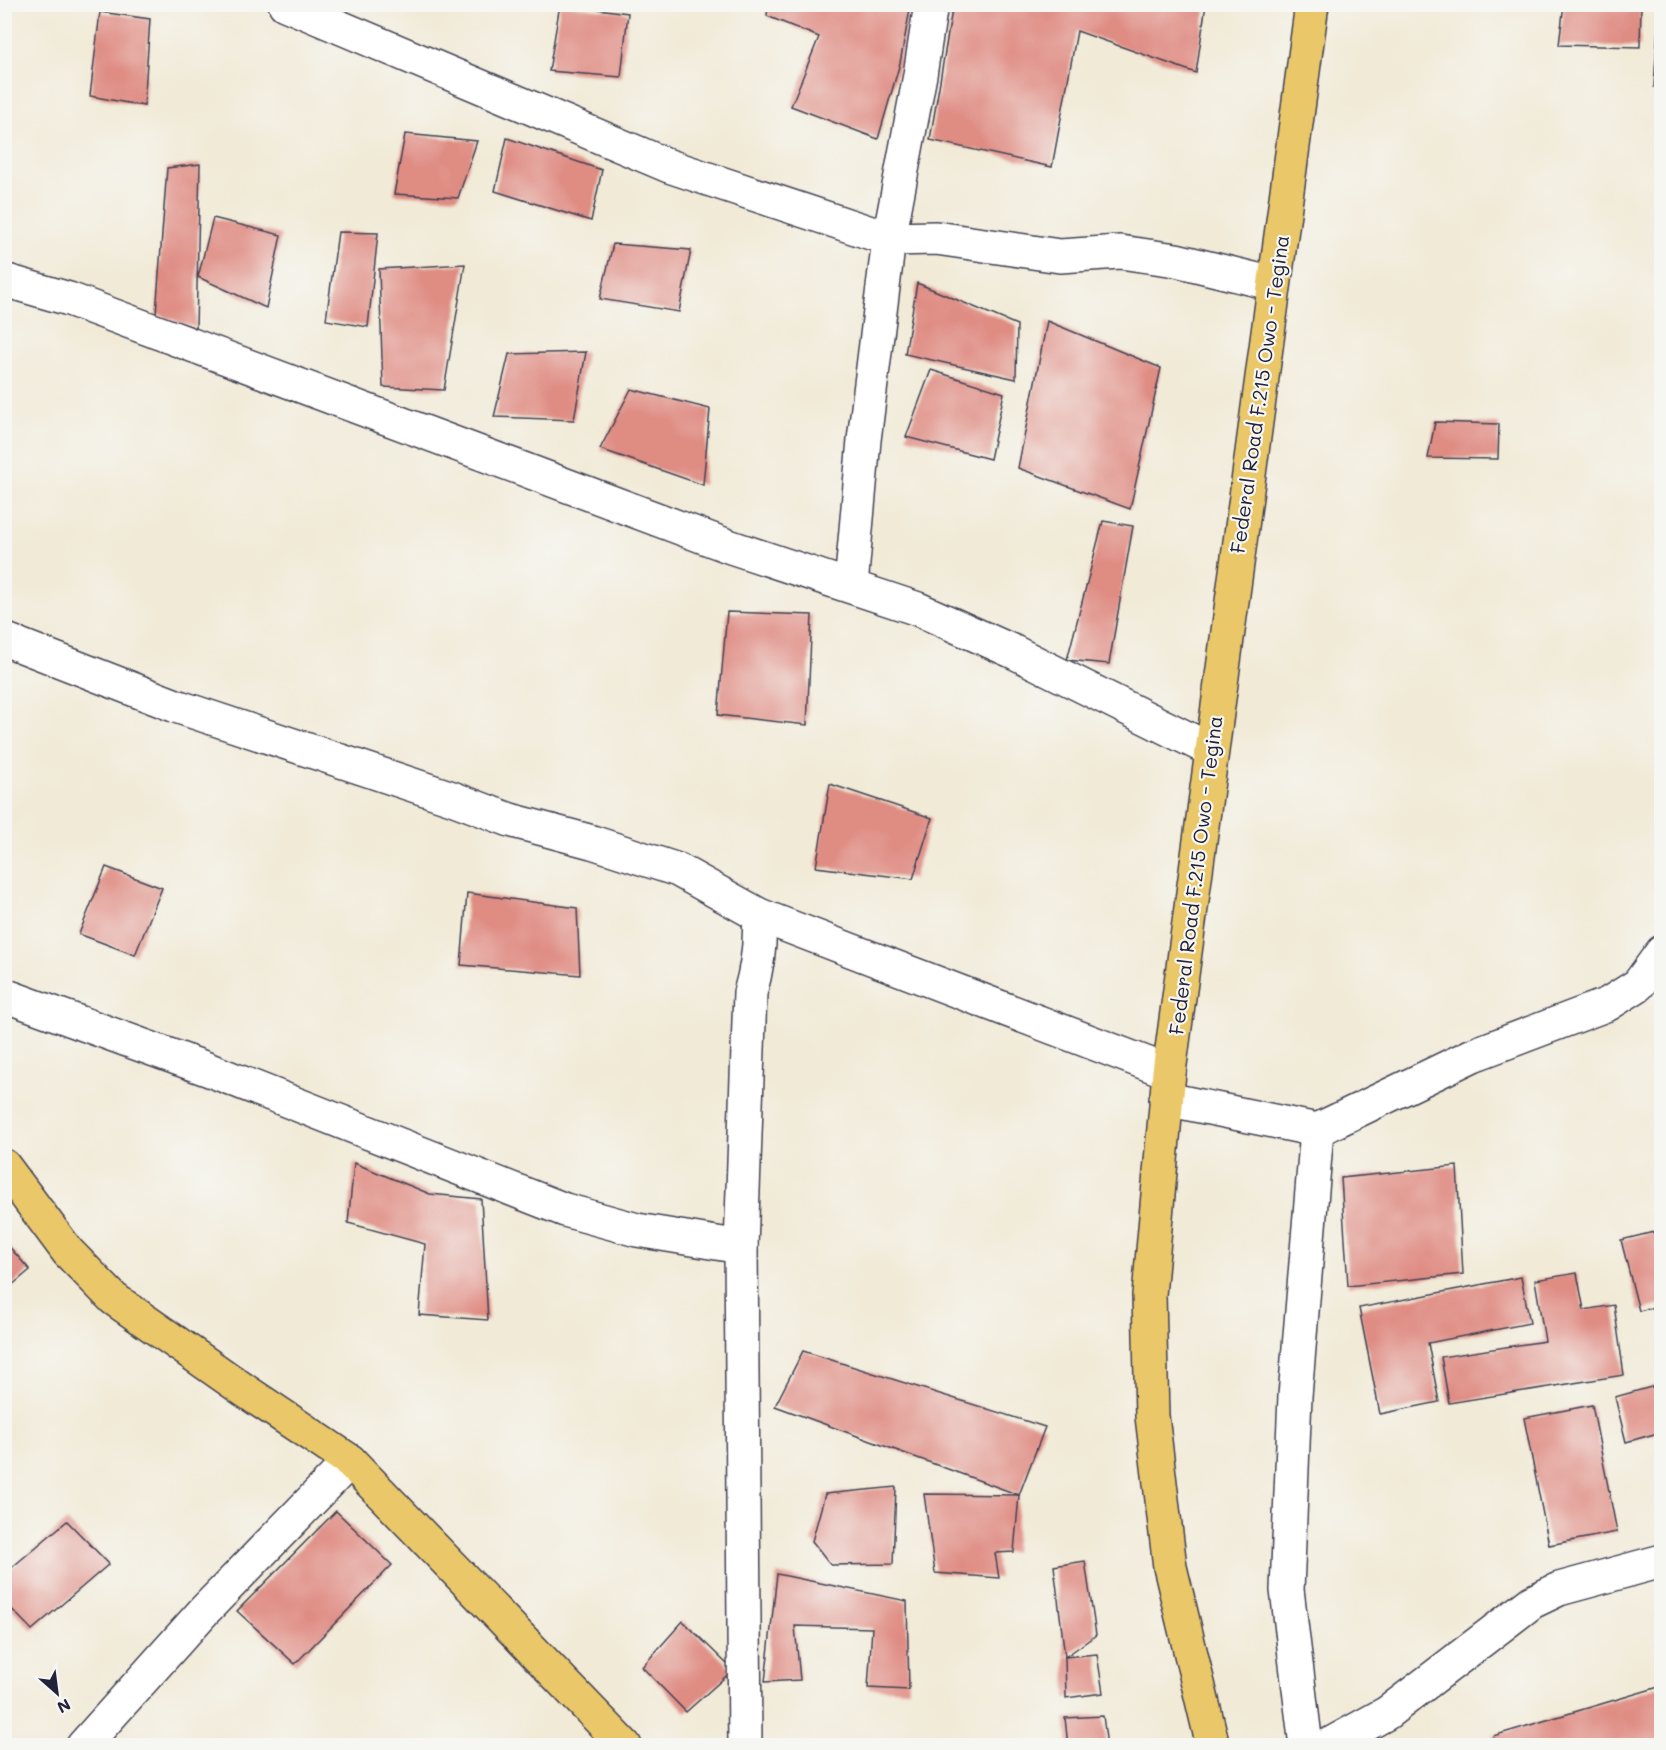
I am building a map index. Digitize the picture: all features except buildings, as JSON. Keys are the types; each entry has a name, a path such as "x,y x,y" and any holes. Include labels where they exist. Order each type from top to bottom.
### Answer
{"main road":[{"name":"Federal Road F.215 Owo - Tegina","path":"1213,1746 1170,1567 1152,1416 1149,1295 1168,1085 1312,4"},
{"path":"4,1166 68,1252 114,1299 350,1461 625,1746"}],"street":[{"path":"285,4 669,166 889,239 936,238 1060,256 1120,252 1176,260 1274,284"},
{"path":"850,586 864,440 889,239 931,4"},
{"path":"4,280 69,299 731,547 918,609 1014,652 1211,750"},
{"path":"4,639 176,706 452,798 510,820 592,842 678,870 759,915 1168,1085 1317,1130 1473,1055 1608,1004 1638,986 1662,952"},
{"path":"745,1746 741,1247 750,993 758,966 761,941 759,915"},
{"path":"4,995 207,1069 565,1210 637,1230 741,1247"},
{"path":"1306,1746 1287,1590 1295,1396 1317,1130"},
{"path":"83,1746 204,1611 350,1461"},
{"path":"1327,1746 1387,1713 1532,1602 1559,1589 1662,1561"}]}
